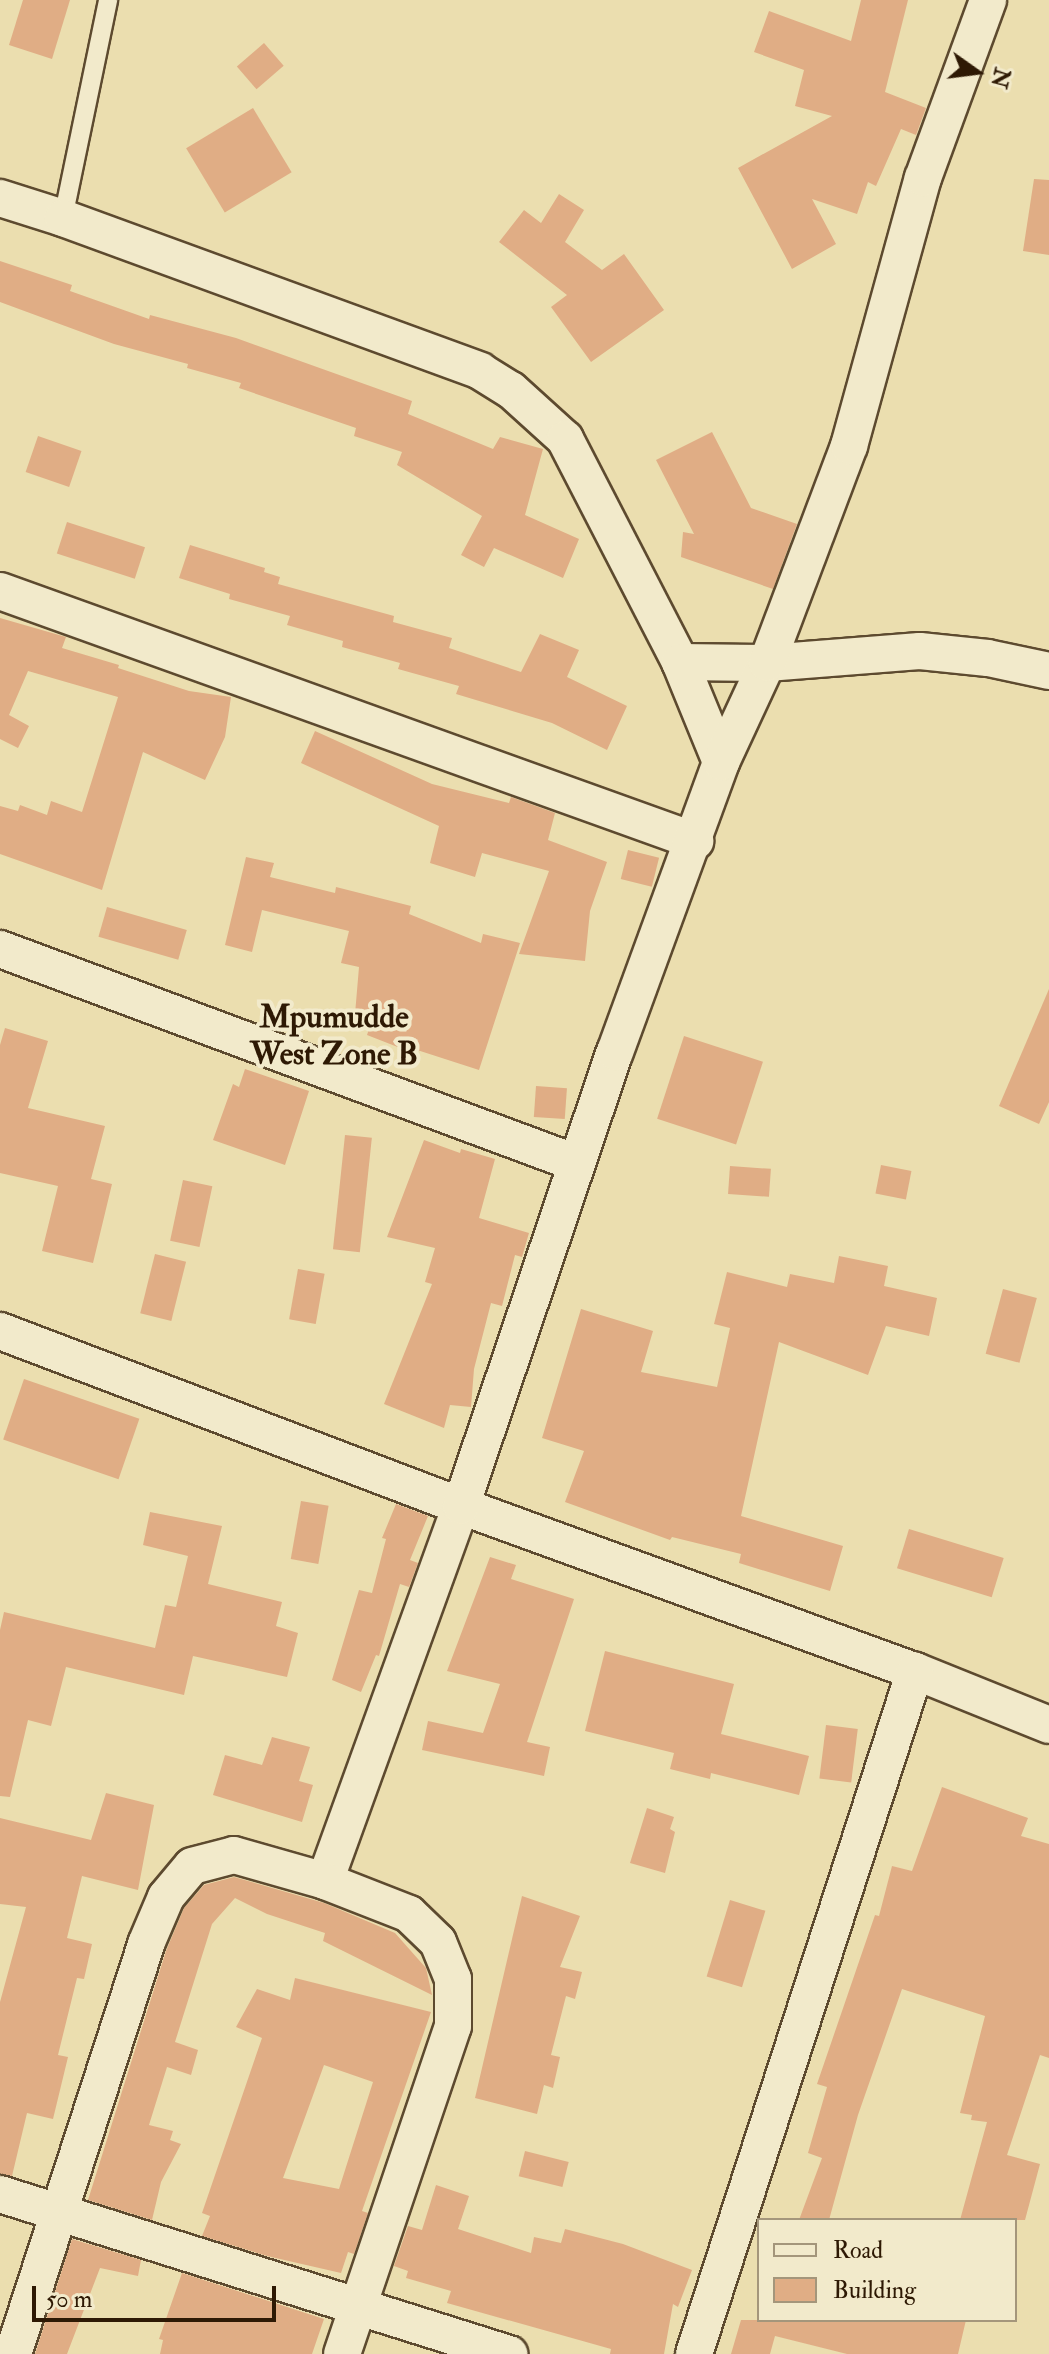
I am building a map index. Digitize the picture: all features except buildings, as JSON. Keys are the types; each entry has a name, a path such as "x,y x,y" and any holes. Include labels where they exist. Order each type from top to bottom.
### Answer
{"street":[{"path":"325,1881 461,1506 576,1163 695,841 721,762 767,663 849,446 923,178 988,0"},
{"path":"0,198 63,218 480,371 511,390 565,439 680,662 721,762"},
{"path":"0,591 695,841"},
{"path":"680,662 767,663 920,651 988,658 1049,671"},
{"path":"0,949 576,1163"},
{"path":"0,1331 461,1506 915,1671 1049,1725"},
{"path":"694,2354 915,1671"},
{"path":"13,2354 146,1944 166,1897 192,1866 234,1855 325,1881 409,1914 438,1942 453,1979 453,2026 342,2354"},
{"path":"0,2194 509,2354"}],"lane":[{"path":"63,218 108,0"}],"district":[{"name":"Mpumudde West Zone B","path":"334,1036"}]}
